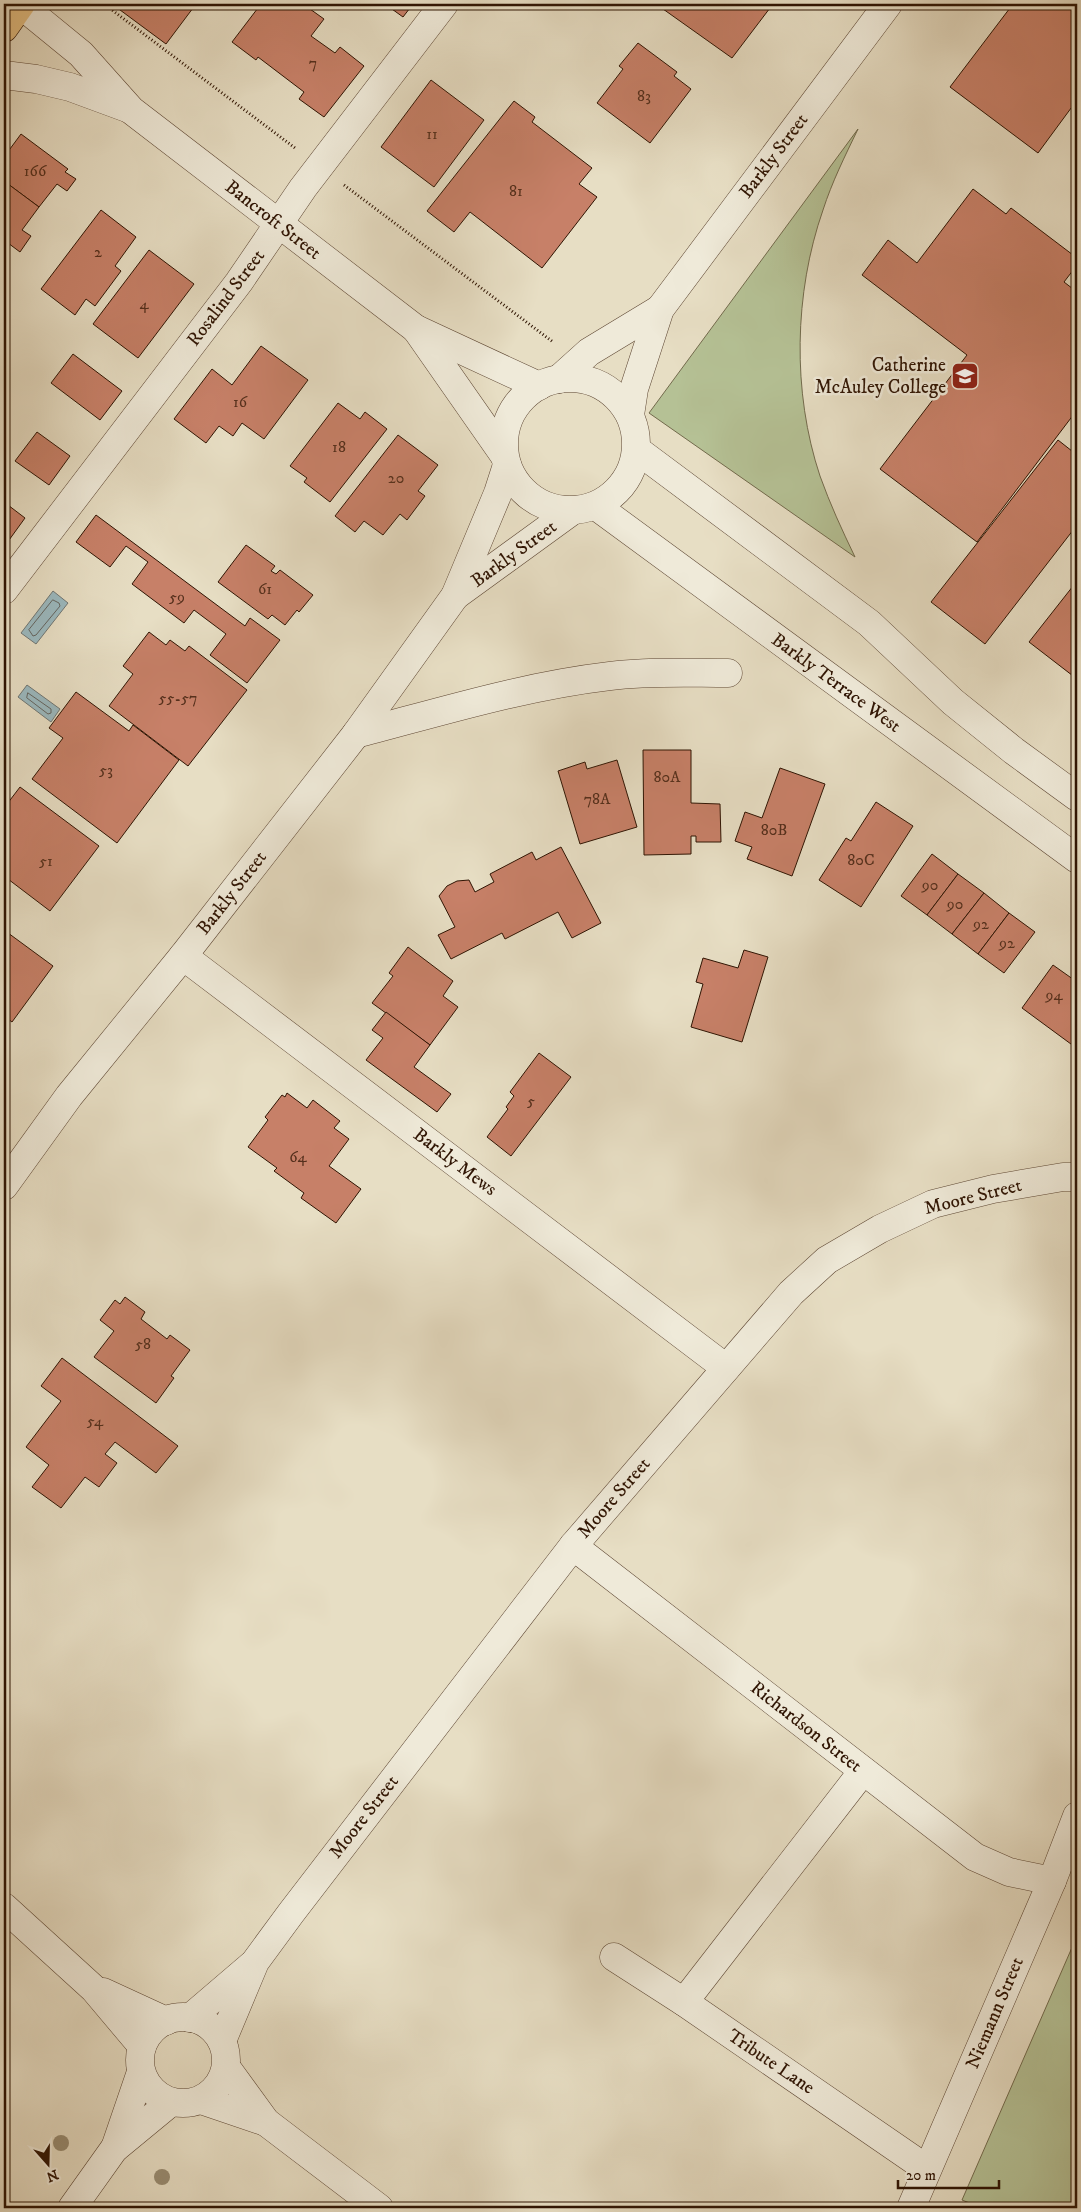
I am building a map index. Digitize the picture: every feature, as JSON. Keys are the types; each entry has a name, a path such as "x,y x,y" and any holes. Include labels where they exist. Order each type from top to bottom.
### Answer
{"main road":[{"path":"4,28 19,4"}],"street":[{"name":"Bancroft Street","path":"19,4 81,54 131,110 416,329 549,382"},
{"name":"Rosalind Street","path":"4,590 239,282 280,225 303,188 444,4"},
{"name":"Barkly Street","path":"630,415 634,389 660,309 888,4"},
{"name":"Bancroft Street","path":"4,75 70,86 131,110"},
{"name":"Barkly Street","path":"549,382 589,352 660,309"},
{"name":"Bancroft Street","path":"416,329 505,460"},
{"path":"581,379 601,385 618,398 630,415 636,432 637,450 633,468 624,484 612,497 584,509 550,508 532,499 517,484 505,460 504,435 510,415 522,398 549,382 581,379"},
{"path":"637,450 869,623 953,702 1014,751 1077,797"},
{"name":"Barkly Street","path":"4,1186 69,1096 184,956 356,734 455,596 498,493 505,460"},
{"name":"Barkly Street","path":"455,596 584,509"},
{"name":"Barkly Terrace West","path":"584,509 1077,859"},
{"path":"356,734 528,690 576,680 634,673 728,673"},
{"name":"Barkly Mews","path":"184,956 726,1368"},
{"name":"Moore Street","path":"224,2054 255,1962 296,1905 573,1546 790,1293 827,1260 880,1229 933,1204 993,1190 1064,1177 1077,1177"},
{"name":"Richardson Street","path":"573,1546 975,1857 1009,1872 1052,1881"},
{"path":"684,2002 862,1771"},
{"name":"Niemann Street","path":"911,2208 1052,1881 1077,1816"},
{"path":"4,1907 94,1988 142,2046"},
{"name":"Tribute Lane","path":"614,1957 684,2002 927,2170"},
{"name":"Moore Street","path":"178,2019 255,1962"},
{"path":"94,1988 178,2019 198,2020 212,2028 224,2054 266,2122"},
{"path":"178,2019 152,2031 142,2046 140,2064 142,2072 152,2091 161,2098 183,2104 201,2100 212,2092 221,2081 224,2054"},
{"path":"114,2149 142,2072"},
{"path":"201,2100 266,2122 378,2208"},
{"path":"72,2208 114,2149 171,2102"}],"path":[{"path":"104,4 303,153"},
{"path":"338,180 556,344"}],"green space":[{"path":"858,129 830,189 813,242 806,275 800,343 801,377 811,444 820,476 836,517 855,557 649,413"},
{"path":"1077,1936 1077,2208 982,2208 962,2200"}],"water":[{"path":"53,591 68,603 36,644 21,633"},
{"path":"27,685 60,709 51,722 18,697"}],"building":[{"path":"112,4 196,4 166,44"},
{"path":"261,4 303,4 324,19 311,36 335,53 340,47 364,66 324,117 299,99 304,92 258,57 256,60 232,42"},
{"path":"385,4 413,4 403,17"},
{"path":"656,4 773,4 732,58"},
{"path":"1013,4 1077,4 1077,100 1038,153 950,87"},
{"path":"638,43 677,72 674,76 691,89 650,143 597,103 623,69 619,66"},
{"path":"431,80 484,120 434,187 381,147"},
{"path":"514,101 535,117 532,122 592,168 579,184 597,197 542,268 470,212 454,232 427,211"},
{"path":"21,134 68,169 65,172 76,179 67,191 57,184 39,207 4,181 4,157"},
{"path":"4,181 39,207 22,230 31,236 20,252 4,240"},
{"path":"973,189 1006,214 1011,208 1077,258 1077,265 1064,282 1077,292 1077,410 977,542 880,469 967,355 862,275 888,240 917,263"},
{"path":"101,210 136,237 115,266 121,271 95,306 86,299 75,315 41,289"},
{"path":"149,250 194,284 138,358 93,324"},
{"path":"261,346 308,380 264,439 242,423 233,436 219,426 206,443 174,419 212,369 232,385"},
{"path":"73,354 122,391 100,420 51,383"},
{"path":"338,403 360,419 365,412 387,429 330,502 304,482 307,478 290,466"},
{"path":"37,432 70,456 49,485 15,461"},
{"path":"398,435 438,465 418,491 425,496 407,520 400,514 383,535 364,521 355,532 335,516"},
{"path":"1058,440 1077,455 1077,525 985,644 931,602"},
{"path":"4,502 25,518 4,547"},
{"path":"96,515 245,626 250,618 280,640 247,683 210,655 226,634 194,610 184,623 132,584 148,562 126,546 110,567 76,542"},
{"path":"246,545 275,566 271,571 276,574 280,570 313,595 285,625 272,615 268,619 218,582"},
{"path":"1077,581 1077,679 1029,642"},
{"path":"149,632 166,645 170,640 185,651 189,646 247,690 188,766 109,706 133,674 123,666"},
{"path":"76,692 129,731 133,725 179,760 117,843 32,779 63,738 49,728"},
{"path":"643,750 691,750 691,803 720,804 721,842 696,842 696,836 691,836 691,854 644,855"},
{"path":"617,760 637,827 580,844 558,771 585,762 587,769"},
{"path":"780,768 825,784 792,876 747,859 752,847 735,841 745,812 762,818"},
{"path":"20,787 99,846 50,911 4,876 4,808"},
{"path":"876,802 913,826 861,907 819,880 846,838 851,841"},
{"path":"561,847 601,923 572,938 558,912 505,939 502,933 451,959 438,935 455,927 439,896 447,886 457,881 469,880 475,892 494,882 490,874 532,852 536,860"},
{"path":"932,854 958,874 927,915 901,896"},
{"path":"958,874 984,893 952,934 927,915"},
{"path":"984,893 1009,913 978,954 952,934"},
{"path":"1009,913 1035,932 1004,973 978,954"},
{"path":"4,930 53,966 12,1022 4,1016"},
{"path":"408,947 453,981 443,996 458,1007 430,1045 372,1003 393,976 389,973"},
{"path":"744,950 768,957 742,1042 691,1027 703,984 696,982 703,958 738,968"},
{"path":"1053,965 1077,982 1077,1044 1075,1047 1022,1008"},
{"path":"386,1012 430,1045 414,1067 451,1094 437,1112 366,1060 383,1038 372,1030"},
{"path":"539,1053 571,1077 511,1156 487,1137 508,1109 506,1107 514,1096 510,1092"},
{"path":"287,1093 307,1108 313,1100 340,1121 334,1128 349,1139 329,1166 361,1189 336,1223 301,1198 304,1193 274,1171 277,1168 248,1147 268,1120 265,1117 282,1095 285,1097"},
{"path":"125,1297 145,1312 141,1319 167,1339 170,1335 190,1350 171,1376 174,1378 156,1403 94,1357 114,1331 100,1320 115,1300 120,1304"},
{"path":"62,1358 178,1446 156,1473 115,1442 105,1454 117,1463 99,1487 85,1477 61,1508 32,1487 49,1465 26,1447 61,1401 41,1386"}],"place":[{"name":"Catherine McAuley College","path":"965,376"}]}
